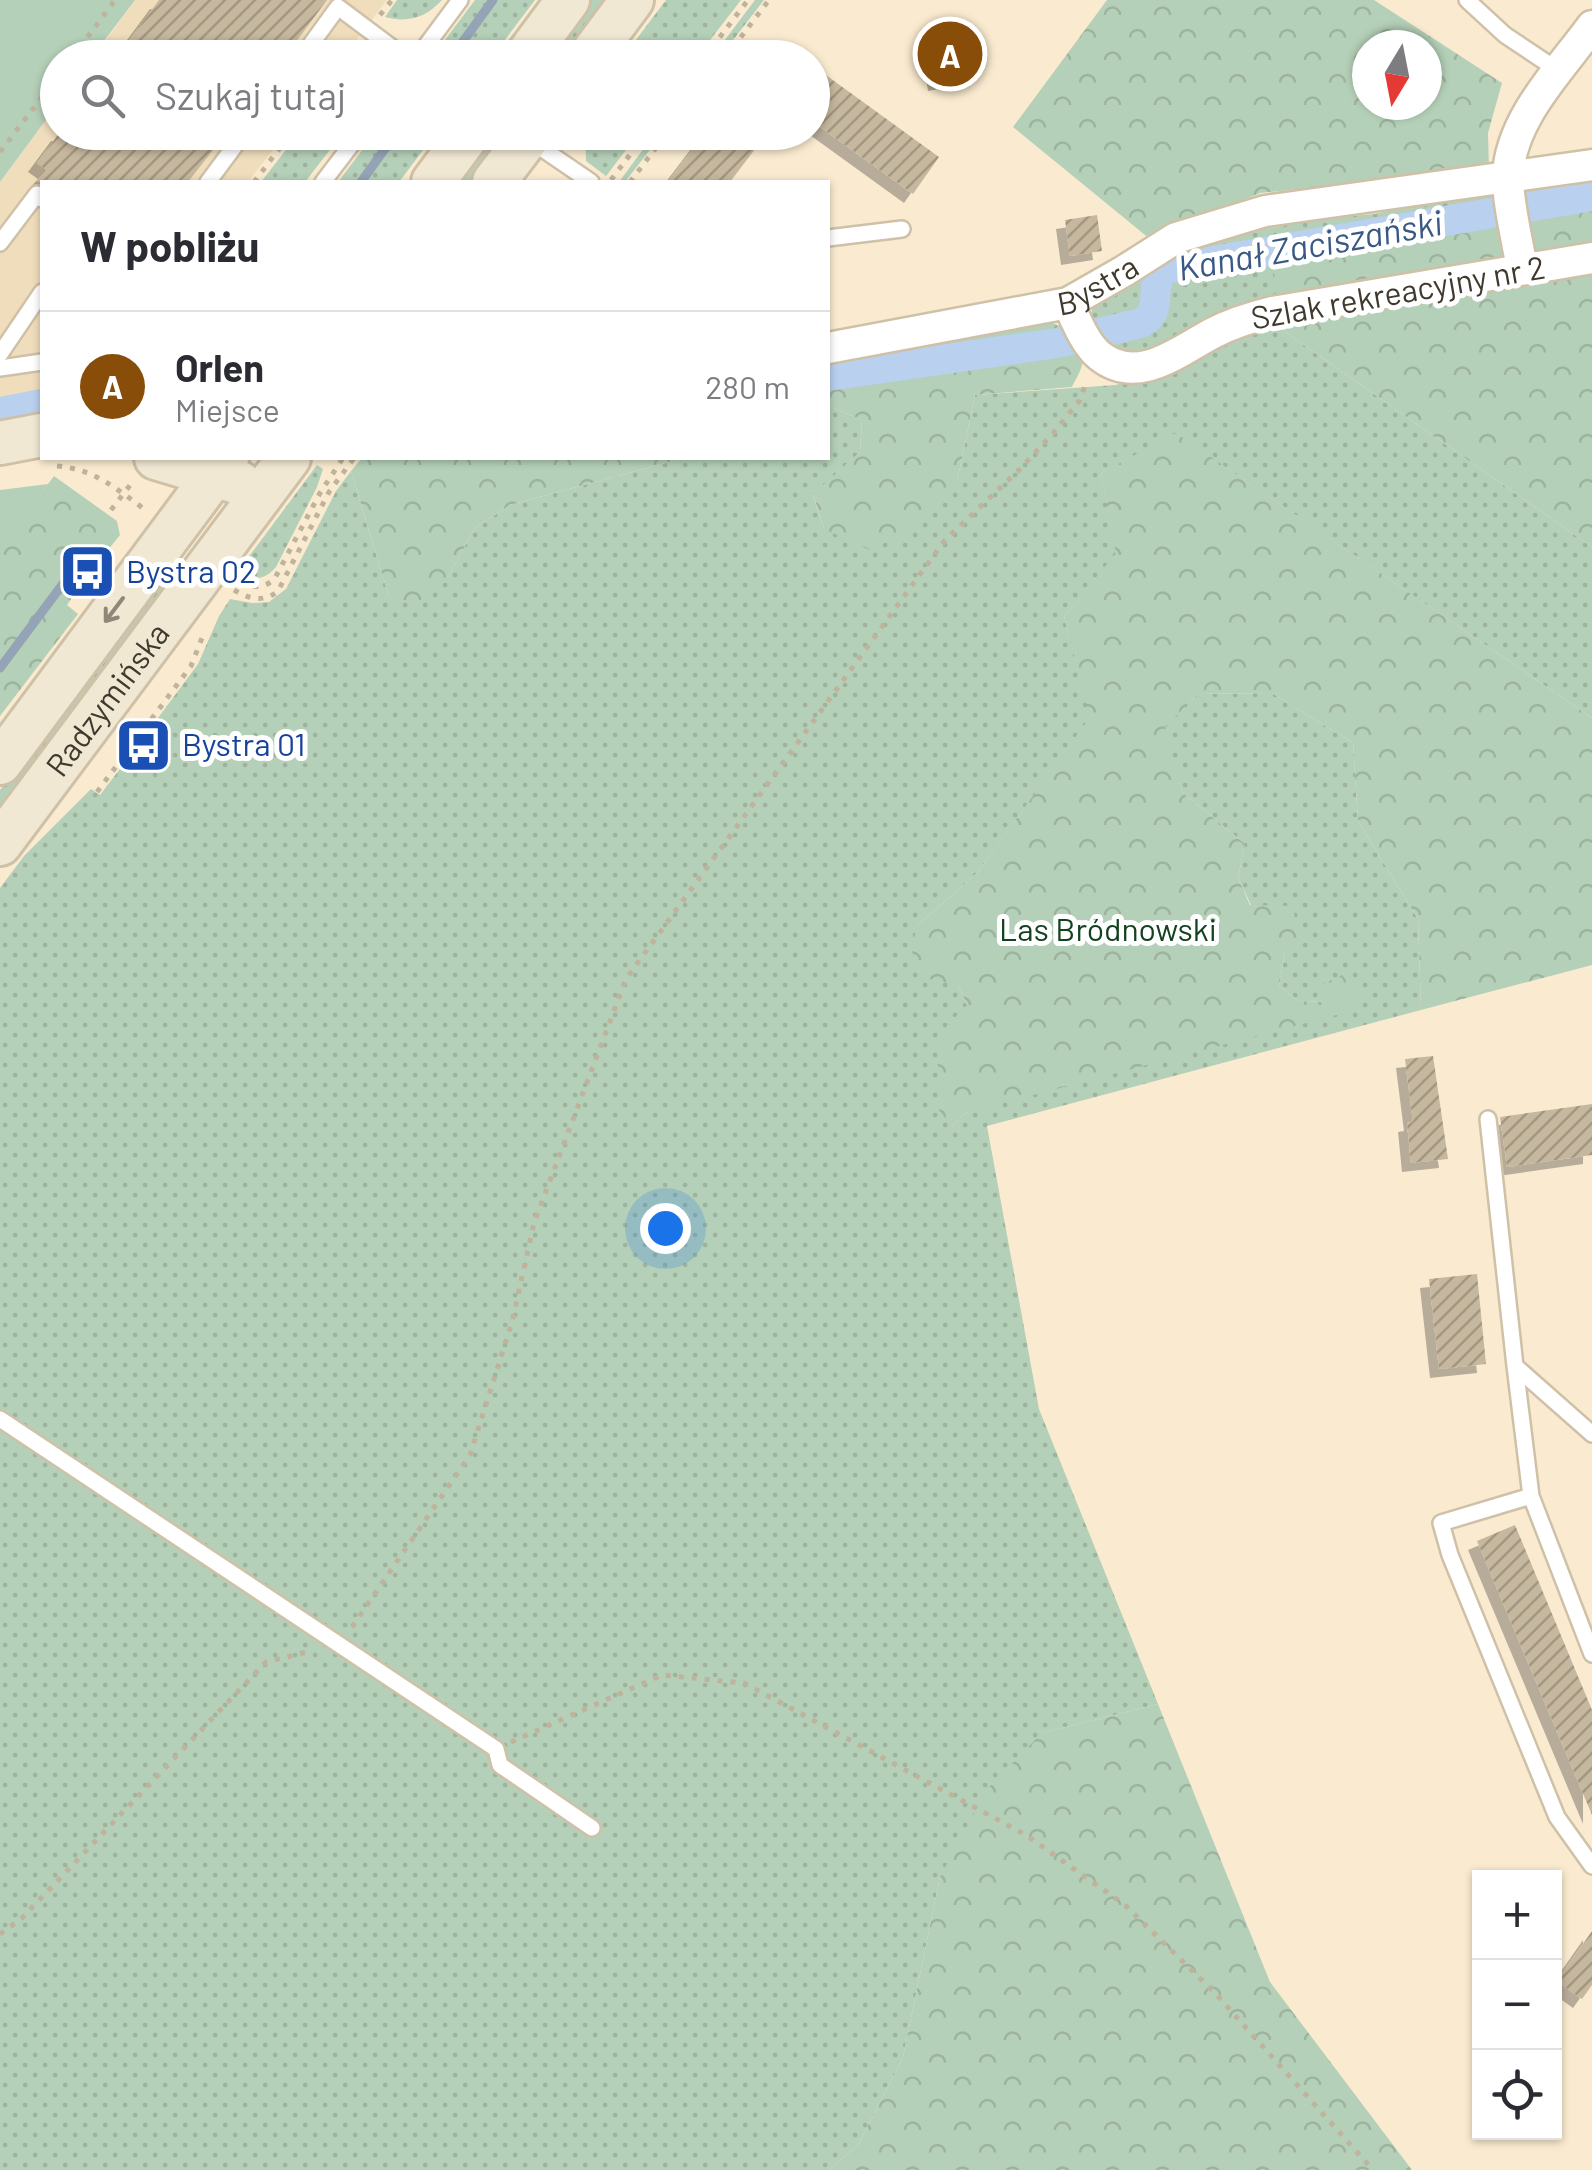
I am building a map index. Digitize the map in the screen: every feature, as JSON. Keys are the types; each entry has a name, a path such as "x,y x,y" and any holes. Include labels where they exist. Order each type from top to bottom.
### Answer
{"main road":[{"path":"538,40 568,0"},
{"path":"602,40 632,0"},
{"path":"434,180 456,150"},
{"path":"496,180 519,150"},
{"path":"149,463 248,468"},
{"path":"149,463 168,476 176,494 178,515 159,521"},
{"name":"Radzymińska","path":"0,763 159,521 248,468"},
{"name":"Radzymińska","path":"0,844 248,468"}],"street":[{"path":"1522,269 1509,186 1513,148 1527,115 1592,26"},
{"name":"Bystra","path":"830,348 1068,303 1176,238 1264,211 1509,186 1592,165"},
{"name":"Szlak rekreacyjny nr 2","path":"1090,343 1119,366 1143,368 1225,327 1272,312 1592,258"},
{"path":"1068,303 1090,343"}],"lane":[{"path":"430,40 460,0"},
{"path":"1467,0 1505,35 1558,72"},
{"path":"314,40 341,4 384,40"},
{"path":"209,180 232,150"},
{"path":"324,180 347,150"},
{"path":"549,150 588,180"},
{"path":"0,243 36,194 40,197"},
{"path":"830,238 902,230"},
{"path":"0,354 40,295"},
{"path":"0,368 40,362"},
{"path":"1488,1119 1531,1496 1592,1654"},
{"path":"1515,1366 1592,1434"},
{"path":"0,1419 496,1748 500,1764 592,1828"},
{"path":"1531,1496 1441,1523 1450,1555 1556,1818 1592,1866"}],"path":[{"path":"85,40 115,0"},
{"path":"718,40 748,0"},
{"path":"739,40 769,0"},
{"path":"0,152 40,100"},
{"path":"256,180 278,150"},
{"path":"612,180 634,150"},
{"path":"632,180 654,150"},
{"path":"0,1934 22,1918 266,1662 340,1644 470,1455 512,1322 534,1223 626,979 945,540 1020,468 1080,400 1090,343"},
{"path":"54,460 62,466 92,473 159,521"},
{"path":"235,578 249,586 270,584 341,460"},
{"path":"225,597 232,588 256,599 278,591 330,492 352,460"},
{"path":"111,510 149,463"},
{"path":"97,792 191,666 206,627"},
{"path":"496,1748 662,1675 744,1683 1026,1835 1124,1905 1215,1993 1373,2170"}],"shaded area":[{"path":"135,0 387,0 356,40 106,40"},
{"path":"40,128 40,150 273,150 250,180 40,180 40,398 0,405 0,182"}],"green space":[{"path":"0,0 135,0 105,40 40,40 40,128 0,182"},
{"path":"397,0 442,0 416,18 385,17"},
{"path":"475,0 535,0 505,40 445,40"},
{"path":"590,0 609,0 579,40 560,40"},
{"path":"666,0 741,0 710,40 636,40"},
{"path":"755,0 764,0 733,40 725,40"},
{"path":"1107,0 1374,0 1420,30 1352,30 1352,120 1442,120 1442,44 1502,83 1488,133 1489,169 1260,193 1150,239 1013,127"},
{"path":"286,150 330,150 307,180 263,180"},
{"path":"362,150 423,150 401,180 340,180"},
{"path":"478,150 497,150 474,180 455,180"},
{"path":"586,150 626,150 606,176 586,161"},
{"path":"643,150 650,150 627,180 620,180"},
{"path":"1592,177 1592,191 1521,203 1519,186"},
{"path":"1500,188 1503,206 1163,265 1153,278 1150,306 1144,317 1096,330 1091,321 1093,302 1174,254 1234,235 1316,219 1375,214 1440,197"},
{"path":"1592,200 1592,547 1284,331 1271,255"},
{"path":"1505,215 1132,362 1099,336 1138,329 1155,319 1162,285 1169,273"},
{"path":"1281,317 1284,331 1592,547 1592,718 1177,434 1101,473 1117,553 1064,617 1091,717 978,872 918,925 967,1005 952,1127 965,1113 1324,1002 1298,1001 1279,986 1285,952 1251,905 1238,878 1245,844 1182,792 1164,727 1198,694 1272,693 1353,743 1358,821 1418,919 1421,1010 987,1126 1039,1409 1158,1704 1042,1733 940,1877 903,2057 858,2145 829,2170 0,2170 0,888 24,856 91,789 100,795 126,761 135,768 161,734 152,726 198,664 230,599 269,602 286,589 336,491 351,471 389,597 448,577 475,528 510,505 677,460 830,460 830,407 862,420 860,452 813,495 824,529 957,482 975,395 1131,381"},
{"path":"1041,320 1068,331 1083,356 1072,387 975,395 957,482 918,527 870,550 824,529 813,494 860,452 862,420 830,407 830,357"},
{"path":"40,398 40,422 0,428 0,405"},
{"name":"Las Bródnowski","path":"1176,433 1592,718 1592,965 1421,1010 1418,919 1358,821 1353,743 1272,693 1198,694 1165,727 1182,792 1245,844 1238,878 1250,905 1292,906 1301,941 1285,952 1279,986 1298,1001 1324,1002 1321,985 1342,975 1358,995 1348,1012 965,1113 952,1127 939,1110 937,1036 967,1005 958,985 920,977 911,948 918,925 978,872 1090,717 1064,617 1116,553 1101,473"},
{"path":"360,460 677,460 510,505 475,528 448,577 415,605 389,597 351,471"},
{"path":"317,465 323,469 317,487 276,567 262,577 244,574 239,570"},
{"path":"54,476 117,521 120,535 99,561 92,556 75,579 81,585 67,605 78,614 0,716 0,548"},
{"path":"48,484 0,550 0,490"},
{"path":"165,570 177,579 0,815 0,790"},
{"path":"1158,1704 1270,1982 1412,2170 829,2170 858,2145 903,2057 940,1877 988,1788 1042,1733"}],"building":[{"path":"159,0 327,0 297,40 129,40"},
{"path":"964,27 972,76 937,82 929,32"},
{"path":"830,78 939,157 913,194 830,134"},
{"path":"47,150 213,150 190,180 36,182 47,170 37,163"},
{"path":"692,150 754,150 732,180 670,180"},
{"path":"1097,215 1102,251 1070,256 1065,220"},
{"path":"1433,1056 1448,1159 1411,1163 1407,1123 1413,1122 1405,1059"},
{"path":"1592,1104 1592,1155 1507,1167 1500,1117"},
{"path":"1477,1274 1486,1364 1439,1369 1429,1279"},
{"path":"1515,1525 1592,1710 1592,1815 1477,1541"},
{"path":"1592,1931 1592,1985 1582,1999 1562,1985 1562,1974"}],"waterway":[{"path":"464,40 493,0"},
{"path":"362,180 384,150"},
{"name":"Kanał Zaciszański","path":"830,376 1057,343 1141,323 1153,312 1157,284 1165,269 1592,196"},
{"name":"Kanał Zaciszański","path":"0,412 40,404"},
{"path":"0,668 65,581"}],"place":[{"name":"Orlen","path":"950,54"},
{"name":"Bystra 02","path":"87,572"},
{"name":"Bystra 01","path":"143,745"}]}
